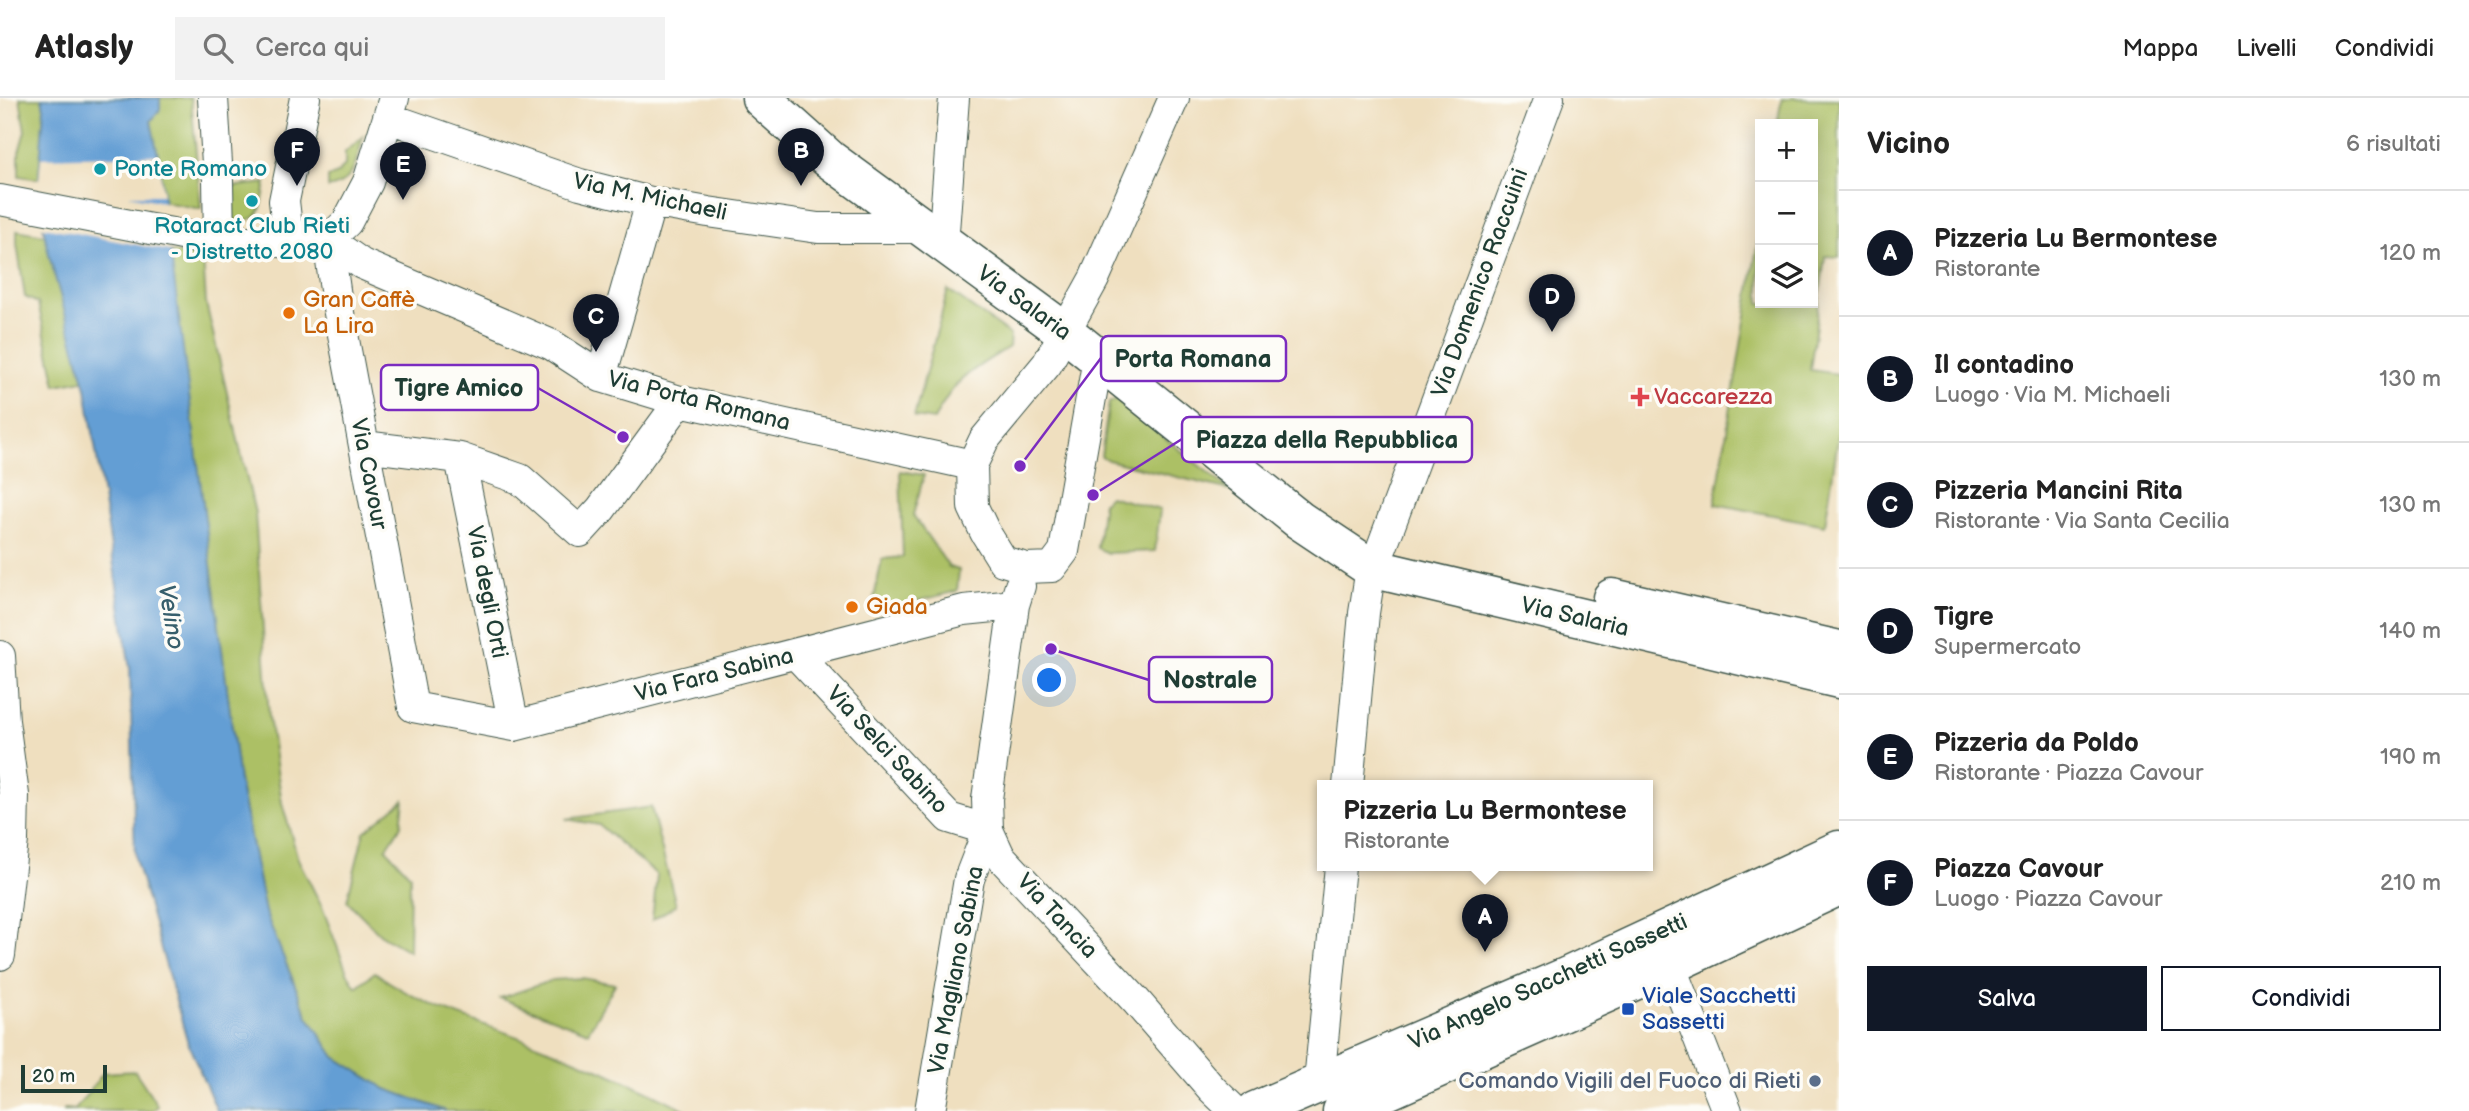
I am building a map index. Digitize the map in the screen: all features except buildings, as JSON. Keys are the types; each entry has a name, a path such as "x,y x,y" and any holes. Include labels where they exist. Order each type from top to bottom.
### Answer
{"main road":[{"name":"Via Salaria","path":"761,98 829,159 1064,331 1319,534 1377,557 1839,679"},
{"name":"Via Salaria","path":"1377,557 1839,650"},
{"name":"Via Angelo Sacchetti Sassetti","path":"1331,1096 1568,976 1839,850"},
{"name":"Via Angelo Sacchetti Sassetti","path":"1255,1111 1331,1096 1670,965 1839,886"}],"street":[{"path":"211,240 219,210 213,98"},
{"path":"305,98 284,201 287,227 316,242"},
{"path":"932,236 954,98"},
{"path":"1098,358 1064,551 1052,567 1026,568 1003,561 973,507 972,465 984,440 1047,364 1094,279 1174,98"},
{"name":"Via Domenico Raccuini","path":"1349,780 1364,613 1377,557 1549,98"},
{"path":"9,202 211,240 316,242 347,222 368,182 391,108"},
{"name":"Via M. Michaeli","path":"391,108 580,184 651,202 818,228 932,236"},
{"path":"601,377 651,202"},
{"name":"Via Porta Romana","path":"316,242 552,345 601,377 680,401 972,465"},
{"name":"Via Cavour","path":"316,242 336,298 413,707"},
{"path":"364,446 460,458 520,479 579,532 601,509 680,401"},
{"name":"Via degli Orti","path":"460,458 514,726"},
{"name":"Via Tancia","path":"1026,568 1014,605 987,799 988,830 1000,856 1136,1001 1212,1089 1236,1111"},
{"name":"Via Fara Sabina","path":"413,707 514,726 964,610 1014,605"},
{"name":"Via Selci Sabino","path":"796,654 949,818 988,830"},
{"path":"0,656 4,721 14,794 6,839 0,955"},
{"name":"Via Magliano Sabina","path":"930,1111 969,879 988,830"},
{"path":"1331,1096 1340,871"},
{"path":"1670,965 1727,1111"}],"green space":[{"path":"20,98 42,98 44,108 39,179 19,176 19,152 25,131"},
{"path":"160,98 191,98 201,209 164,202 151,121 160,110"},
{"path":"1782,98 1839,99 1839,257 1825,256 1810,370 1839,374 1839,432 1825,525 1715,504 1755,260 1755,308 1818,308 1818,119 1778,119"},
{"path":"363,137 349,176 337,186 328,188 328,177 336,175 345,165 345,152"},
{"path":"266,183 261,207 255,217 243,221 233,220 229,187"},
{"path":"17,230 45,235 84,380 56,385 38,303 25,297"},
{"path":"170,252 203,257 206,303 255,513 269,717 282,803 298,859 356,987 375,972 430,1004 591,1066 688,1111 446,1111 386,1089 335,1057 307,1015 265,912 239,781"},
{"path":"948,290 1010,335 1009,347 965,376 949,394 934,420 914,417"},
{"path":"1116,399 1230,490 1101,456 1109,403"},
{"path":"900,471 924,475 913,515 949,567 959,570 957,591 871,613 882,559 903,557"},
{"path":"1109,496 1160,510 1155,551 1108,553 1097,548 1103,502"},
{"path":"404,800 401,826 386,849 410,875 409,951 382,936 347,901 364,832"},
{"path":"651,807 676,905 652,920 657,875 599,825 566,819"},
{"path":"582,978 615,984 588,1032 500,998 553,980"},
{"path":"135,1071 158,1106 152,1111 64,1111 75,1110 103,1073"}],"water":[{"name":"Velino","path":"42,98 160,98 160,110 151,121 158,155 239,781 265,912 307,1015 335,1057 386,1089 446,1111 217,1111 188,1043 135,858 130,669 86,388 43,227 38,190 44,108"}],"pier":[{"path":"158,155 163,195 129,195 168,203 174,252 39,226 34,191 35,179 39,179 41,158"}],"place":[{"name":"Ponte Romano","path":"100,169"},
{"name":"Piazza Cavour","path":"297,186"},
{"name":"Il contadino","path":"801,186"},
{"name":"Pizzeria da Poldo","path":"403,200"},
{"name":"Rotaract Club Rieti - Distretto 2080","path":"252,201"},
{"name":"Gran Caffè La Lira","path":"289,313"},
{"name":"Tigre","path":"1552,332"},
{"name":"Pizzeria Mancini Rita","path":"596,352"},
{"name":"Vaccarezza","path":"1640,397"},
{"name":"Tigre Amico","path":"623,437"},
{"name":"Porta Romana","path":"1020,466"},
{"name":"Piazza della Repubblica","path":"1093,495"},
{"name":"Giada","path":"852,607"},
{"name":"Nostrale","path":"1051,649"},
{"name":"Pizzeria Lu Bermontese","path":"1485,952"},
{"name":"Viale Sacchetti Sassetti","path":"1628,1009"},
{"name":"Comando Vigili del Fuoco di Rieti","path":"1815,1081"}]}
